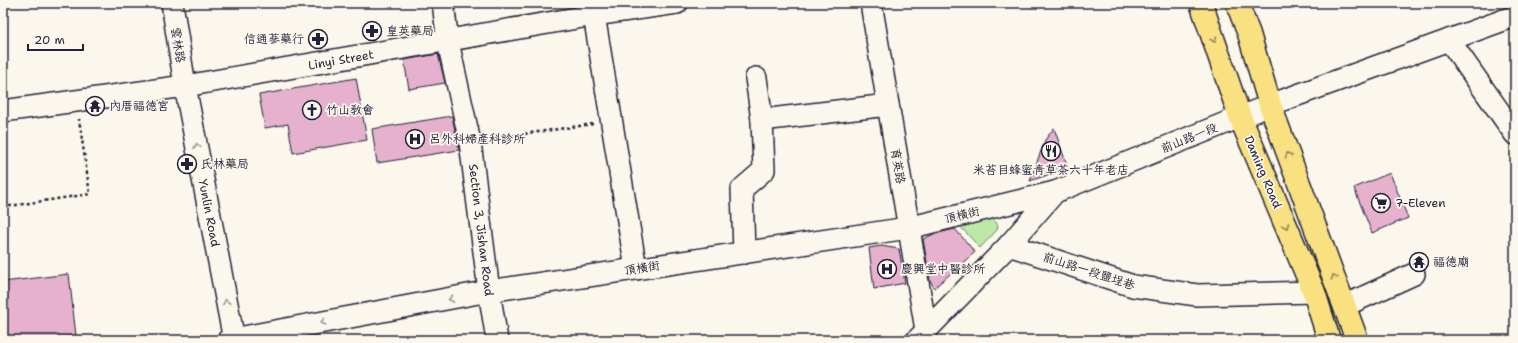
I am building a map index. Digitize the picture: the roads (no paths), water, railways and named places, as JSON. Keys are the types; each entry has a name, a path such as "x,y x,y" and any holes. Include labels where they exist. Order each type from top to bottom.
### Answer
{"main road":[{"name":"Daming Road","path":"1201,3 1240,117 1314,292 1329,340"},
{"path":"1237,3 1249,34 1270,105 1357,340"}],"street":[{"name":"雲林路","path":"172,3 185,86"},
{"name":"Section 3, Jishan Road","path":"443,3 448,42 470,142 489,291 497,340"},
{"name":"Linyi Street","path":"3,111 185,86 448,42 605,10 677,3"},
{"name":"育英路","path":"871,3 908,228 922,335"},
{"path":"605,10 611,122 636,269"},
{"name":"前山路一段","path":"922,335 1009,245 1055,192 1270,105 1515,16"},
{"path":"1449,40 1515,134"},
{"path":"744,253 742,189 764,170 762,120 756,78"},
{"name":"Yunlin Road","path":"185,86 232,340"},
{"path":"762,120 888,105"},
{"name":"頂橫街","path":"232,340 489,291 908,228 1055,192"},
{"name":"前山路一段鹽埕巷","path":"1009,245 1132,286 1197,295 1314,292"},
{"path":"1344,306 1414,274"}],"place":[{"name":"皇英藥局","path":"372,31"},
{"name":"信通蔘藥行","path":"318,39"},
{"name":"內厝福德宮","path":"95,106"},
{"name":"竹山教會","path":"312,110"},
{"name":"呂外科婦產科診所","path":"415,139"},
{"name":"米苔目蜂蜜青草茶六十年老店","path":"1051,151"},
{"name":"氏林藥局","path":"187,164"},
{"name":"7-Eleven","path":"1381,203"},
{"name":"福德廟","path":"1419,262"},
{"name":"慶興堂中醫診所","path":"887,269"}]}
